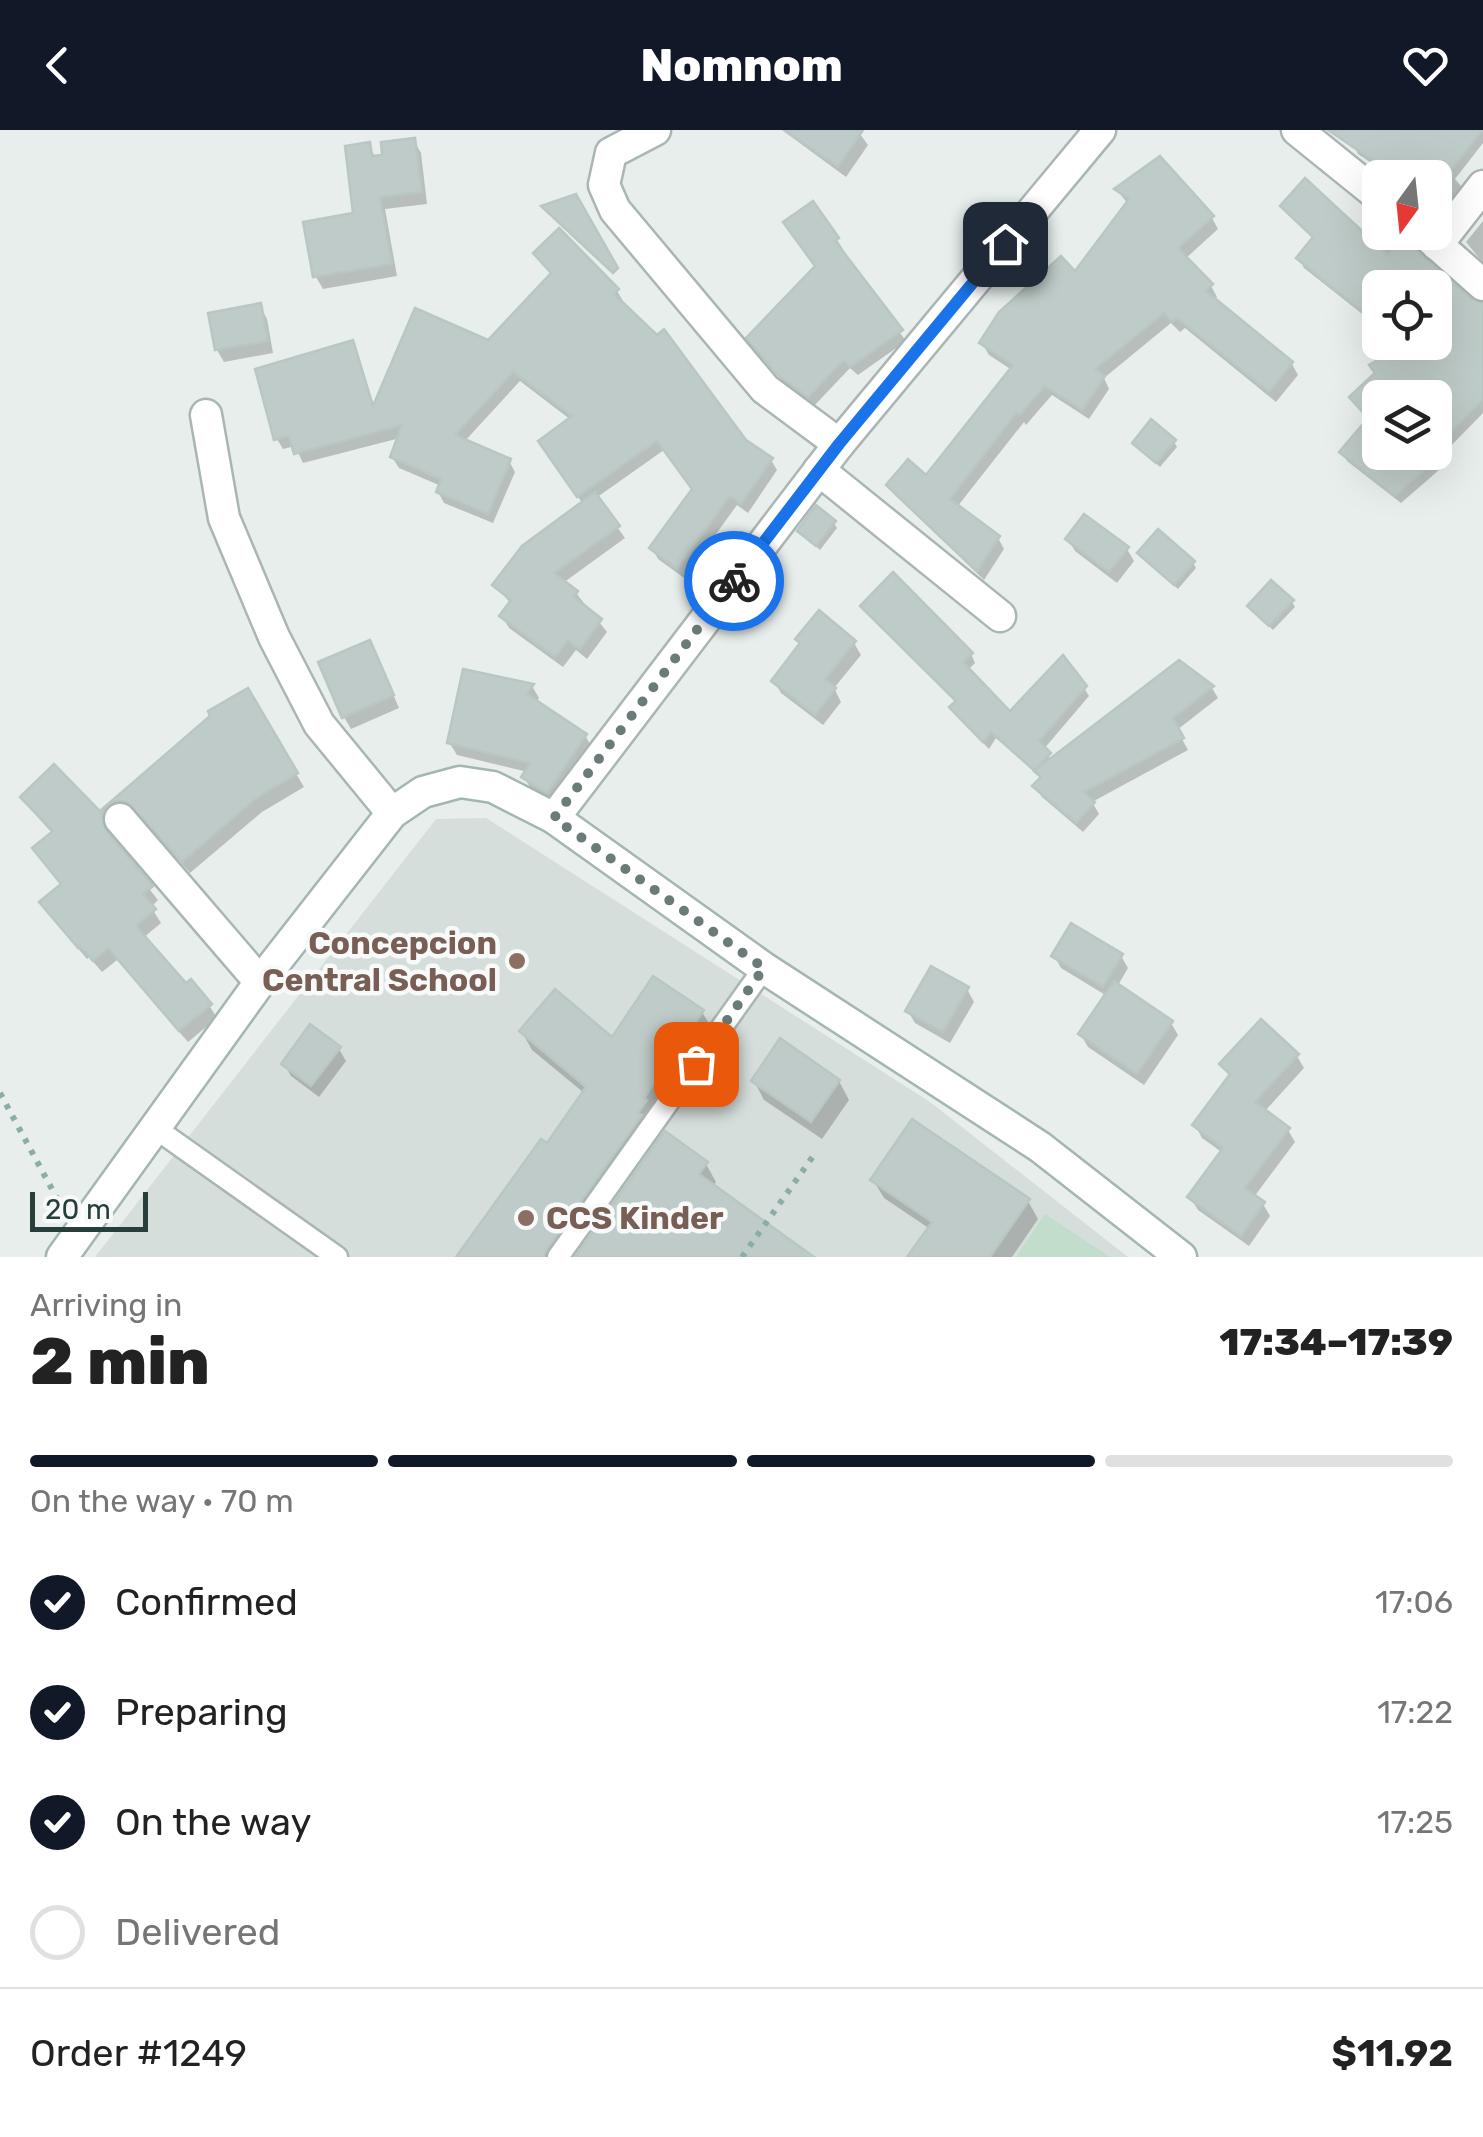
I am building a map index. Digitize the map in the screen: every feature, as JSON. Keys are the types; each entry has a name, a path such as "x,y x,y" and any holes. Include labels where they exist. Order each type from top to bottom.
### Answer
{"street":[{"path":"655,130 611,153 604,184 615,210 765,389 839,444"},
{"path":"554,818 839,444 1100,130"},
{"path":"1297,130 1362,182"},
{"path":"1452,217 1483,186"},
{"path":"1443,250 1483,285"},
{"path":"206,415 224,518 274,637 320,724 392,814"},
{"path":"819,470 1000,616"},
{"path":"69,1246 260,982 392,814 423,792 460,782 494,787 554,818 764,968 1040,1147 1180,1257"},
{"path":"120,818 260,982"}],"lane":[{"path":"558,1257 764,968"},
{"path":"154,1128 337,1257"}],"path":[{"path":"0,1093 69,1246"},
{"path":"742,1257 816,1152"}],"shaded area":[{"name":"Concepcion Central School","path":"486,818 930,1102 1128,1257 95,1257 436,819"}],"green space":[{"path":"1045,1214 1110,1257 1016,1257"}],"building":[{"path":"784,130 863,130 838,167"},
{"path":"1328,130 1482,130 1452,169 1452,160 1372,160"},
{"path":"415,138 422,192 380,197 392,264 313,277 303,222 353,213 345,146 370,142 372,156 382,155 381,142"},
{"path":"1160,156 1214,216 1178,248 1213,284 1206,291 1293,362 1269,392 1177,318 1172,322 1164,313 1095,369 1105,376 1082,410 1045,386 1019,415 1016,413 950,499 1000,536 977,571 886,485 908,459 926,475 1013,365 979,343 999,312 1061,256 1075,271 1129,199 1114,189"},
{"path":"1305,178 1362,231 1362,250 1383,250 1388,255 1393,250 1416,250 1438,270 1362,270 1362,311 1296,258 1313,237 1280,206"},
{"path":"576,194 618,268 613,273 541,206"},
{"path":"813,201 839,238 835,241 903,330 850,367 844,360 808,397 778,375 746,338 815,266 783,222"},
{"path":"559,228 619,289 614,294 657,335 664,329 746,440 773,458 741,504 730,496 677,569 649,548 692,489 657,441 577,497 538,441 572,416 513,372 455,435 511,459 488,514 436,492 441,479 390,457 402,425 294,454 289,436 274,440 255,369 353,340 373,406 415,308 488,340 551,273 533,253"},
{"path":"1452,282 1471,299 1483,303 1483,399 1452,431 1452,380 1367,380 1375,373 1369,365 1378,360 1452,360"},
{"path":"261,303 268,341 215,350 208,313"},
{"path":"1362,385 1362,411 1349,397"},
{"path":"1151,419 1176,440 1156,463 1132,443"},
{"path":"1362,425 1362,470 1424,470 1395,496 1339,452"},
{"path":"595,492 620,526 554,573 578,591 574,597 602,619 580,649 568,641 555,657 499,616 511,600 492,585 522,546"},
{"path":"816,505 836,521 816,546 797,531"},
{"path":"1084,514 1129,547 1109,572 1065,539"},
{"path":"1158,529 1195,561 1174,585 1137,553"},
{"path":"893,572 973,653 963,662 1010,711 1063,655 1087,686 1039,741 1051,753 1034,770 991,732 983,742 949,707 956,701 860,606"},
{"path":"1271,580 1294,600 1269,626 1247,606"},
{"path":"819,610 856,641 825,679 836,688 815,715 771,681 800,643 795,639"},
{"path":"370,640 394,695 342,718 318,662"},
{"path":"1179,660 1214,686 1173,718 1184,738 1084,792 1095,802 1076,823 1032,786 1041,777 1034,771"},
{"path":"463,669 534,684 527,694 587,734 547,793 521,777 530,763 447,743"},
{"path":"248,688 298,773 255,799 182,862 127,802 116,801 102,814 106,831 153,886 143,894 156,909 136,926 186,983 191,979 212,1004 179,1031 108,948 93,961 39,902 61,884 32,848 53,831 20,797 54,764 100,811 210,716 208,711"},
{"path":"1071,923 1123,954 1103,987 1051,956"},
{"path":"931,966 969,987 943,1032 905,1011"},
{"path":"653,976 704,1010 644,1098 647,1100 638,1113 642,1115 544,1257 456,1257 541,1139 547,1143 586,1087 519,1031 555,989 612,1037"},
{"path":"1114,981 1173,1021 1137,1074 1078,1034"},
{"path":"1261,1019 1299,1054 1255,1102 1290,1128 1245,1188 1265,1202 1241,1236 1187,1197 1223,1148 1192,1125 1230,1074 1219,1064"},
{"path":"310,1024 341,1047 311,1086 281,1064"},
{"path":"780,1038 840,1080 811,1122 751,1081"},
{"path":"912,1119 1030,1199 990,1257 907,1257 932,1222 870,1180"},
{"path":"665,1131 708,1162 699,1174 814,1257 575,1257"}],"way so far":[{"path":"696,1064 764,968 554,818 734,581"}],"place":[{"name":"Concepcion Central School","path":"517,961"},
{"name":"CCS Kinder","path":"526,1218"}],"route":[{"path":"734,581 839,444 1005,244"}]}
